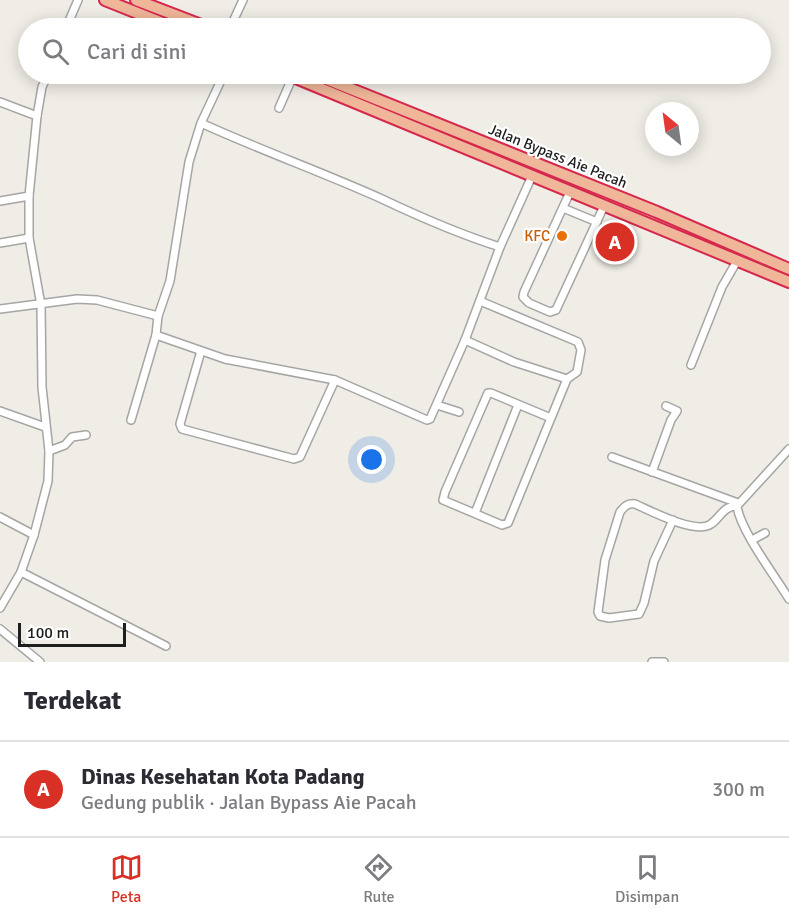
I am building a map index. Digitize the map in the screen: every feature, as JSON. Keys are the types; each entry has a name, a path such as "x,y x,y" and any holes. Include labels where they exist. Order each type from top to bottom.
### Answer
{"highway":[{"path":"105,0 150,18"},
{"path":"136,0 183,18"},
{"path":"322,84 532,176 789,282"},
{"name":"Jalan Bypass Aie Pacah","path":"326,84 657,212 789,268"}],"street":[{"path":"70,18 78,0"},
{"path":"235,18 243,0"},
{"path":"0,608 21,572 34,535 48,481 49,451 42,387 41,305 29,238 29,196 37,116 43,84"},
{"path":"131,420 156,335 158,316 170,281 189,162 201,123 219,84"},
{"path":"279,108 287,84"},
{"path":"0,102 37,116"},
{"path":"201,123 382,199 404,211 500,247"},
{"path":"156,335 225,359 335,380 427,420 431,418 465,340 500,247 532,176"},
{"path":"570,192 523,297 529,303 550,312 556,310 604,206"},
{"path":"0,201 29,196"},
{"path":"563,208 597,222"},
{"path":"0,243 29,238"},
{"path":"691,365 722,287 736,261"},
{"path":"0,309 77,299 97,300 158,316"},
{"path":"480,301 578,342 581,350 577,372 567,379 508,523 501,525 444,501 445,492 487,395 491,393 550,418"},
{"path":"465,340 514,362 567,379"},
{"path":"201,351 180,424 182,429 294,459 300,457 335,380"},
{"path":"437,405 459,412"},
{"path":"475,513 519,405"},
{"path":"652,472 671,420 677,411 666,406"},
{"path":"0,411 45,427"},
{"path":"49,451 65,446 72,437 86,435"},
{"path":"673,520 654,561 639,615 609,618 600,616 598,612 605,560 624,507 631,503 673,520 702,528 713,524 720,513 737,504 788,453"},
{"path":"612,457 737,504"},
{"path":"737,504 740,516 752,540 789,599"},
{"path":"0,517 34,535"},
{"path":"752,540 765,533"},
{"path":"21,572 166,646"},
{"path":"0,629 40,662"},
{"path":"652,662 664,662"}],"place":[{"name":"KFC","path":"562,236"},
{"name":"Dinas Kesehatan Kota Padang","path":"615,242"}]}
